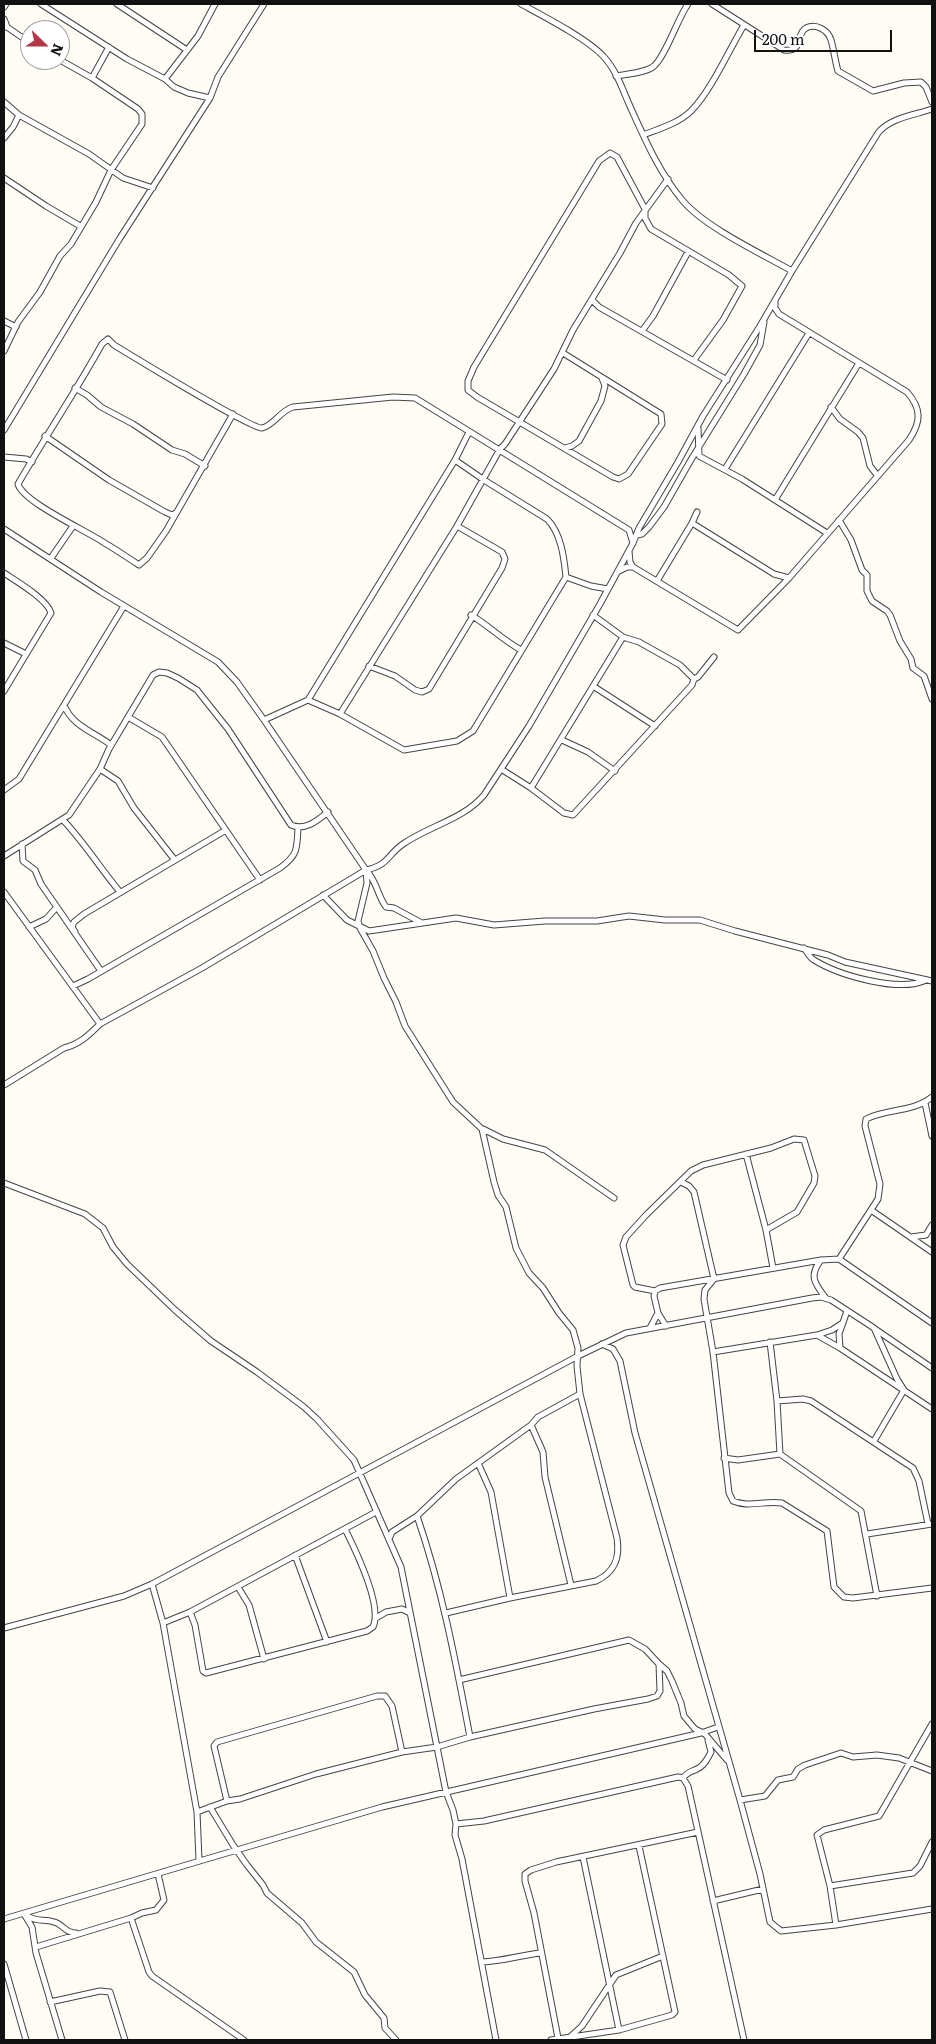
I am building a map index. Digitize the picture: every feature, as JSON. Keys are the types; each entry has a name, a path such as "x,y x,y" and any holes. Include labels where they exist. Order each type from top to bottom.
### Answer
{"street":[{"path":"41,4 109,47 165,79 174,87 188,93 210,98"},
{"path":"117,4 187,50"},
{"path":"165,79 209,18 215,4"},
{"path":"4,430 120,238 210,98 218,77 264,4"},
{"path":"521,4 604,56 616,76 643,135 668,179 690,209 730,236 792,270"},
{"path":"616,76 643,71 654,66 664,51 679,17 688,4"},
{"path":"712,4 784,50 791,51 796,47 802,32 807,28 816,27 826,31 831,39 838,71 873,90 904,83 921,82 926,87 932,102"},
{"path":"4,19 5,27 20,37"},
{"path":"643,135 660,129 691,111 704,94 744,25"},
{"path":"92,78 109,47"},
{"path":"4,351 16,327 60,256 71,244 96,202 111,170 142,124 142,114 138,110 92,78 70,66"},
{"path":"4,102 18,114 89,154 131,183 153,188"},
{"path":"4,1085 64,1048 74,1046 87,1037 100,1024 202,968 366,870 376,868 385,863 401,845 420,833 477,804 529,726 619,571 639,528 699,425 792,270 882,127 932,109"},
{"path":"4,138 13,127 18,114"},
{"path":"563,353 661,414 662,424 628,474 619,479 468,390 468,381 474,367 582,188 599,162 607,154 614,153 645,209 645,218 651,229 729,276 742,286 723,320 694,360"},
{"path":"4,178 80,226"},
{"path":"340,714 457,526 500,449 506,444 563,353 573,330 645,209 668,179"},
{"path":"642,331 653,316 688,252"},
{"path":"592,300 600,307 727,380"},
{"path":"629,551 630,562 633,567 738,630 789,578 917,429 919,415 911,397 906,392 779,314 775,308 775,301"},
{"path":"765,317 774,313 779,314"},
{"path":"637,535 642,534 664,507 756,354 763,337 765,317"},
{"path":"4,321 16,327"},
{"path":"725,470 809,333"},
{"path":"233,414 166,532 147,558 139,565 102,540 73,526 27,496 19,488 18,484 46,436 102,344 108,340 120,349 259,428 268,425 284,409 293,407 403,396 415,398 425,402 469,432 500,449 629,530 633,543"},
{"path":"775,500 859,363"},
{"path":"565,448 576,444 585,431 605,392 602,378"},
{"path":"75,388 87,394 101,407 133,424 172,450 185,454 205,466"},
{"path":"831,406 840,418 863,438 870,466 877,475"},
{"path":"699,425 699,456"},
{"path":"264,720 308,700 455,460 469,432"},
{"path":"46,436 109,480 165,512 172,515 176,513"},
{"path":"678,462 699,456 827,532"},
{"path":"4,457 26,459 32,462"},
{"path":"308,700 340,714 404,750 457,741 473,731 566,577 558,536 553,525 547,519 455,460"},
{"path":"657,581 697,512"},
{"path":"839,520 851,540 860,565 867,575 867,591 872,601 890,615 900,641 911,659 913,668 924,676 932,699"},
{"path":"692,523 774,574 789,578"},
{"path":"51,558 73,526"},
{"path":"369,666 395,676 415,690 422,692 429,689 471,615 502,568 505,559 502,552 457,526"},
{"path":"629,530 639,528"},
{"path":"4,529 124,606 218,662 237,682 328,812 374,881 378,894 386,907 394,908 420,922"},
{"path":"619,571 627,567 633,567"},
{"path":"4,573 48,606 50,610 50,618 4,690"},
{"path":"566,577 591,586 608,589"},
{"path":"4,790 19,779 124,606"},
{"path":"471,615 488,625 508,643 521,650"},
{"path":"593,615 623,636 639,642 680,665 694,679"},
{"path":"531,788 562,740 623,636"},
{"path":"4,644 26,654"},
{"path":"501,769 571,816 615,772 692,685 694,679 698,677 714,657"},
{"path":"4,856 69,815 100,769 111,745 153,675 159,672 167,673 197,690 228,729 291,824 298,828 312,824 328,812"},
{"path":"593,686 655,726"},
{"path":"64,704 72,718 111,745"},
{"path":"128,718 162,737 260,880"},
{"path":"562,740 588,752 615,772"},
{"path":"100,769 118,781 144,821 161,840 174,859"},
{"path":"63,820 94,856 104,873 120,892"},
{"path":"73,986 280,868 297,851 298,828"},
{"path":"75,932 72,927 74,922 174,859 226,830"},
{"path":"22,844 23,861 35,870 41,884 101,971"},
{"path":"366,870 367,882 358,921 360,928 374,951 385,983 396,1002 405,1026 454,1102 482,1129 503,1139 545,1150 614,1198"},
{"path":"4,892 100,1024"},
{"path":"323,895 347,920 360,928 374,932 420,922 456,918 494,925 546,921 598,921 628,916 665,920 700,920 828,954 845,962 929,981"},
{"path":"29,926 46,919 57,907"},
{"path":"803,948 812,960 851,976 890,984 916,984 929,981"},
{"path":"839,1259 878,1199 880,1184 866,1133 866,1119 872,1116 913,1108 925,1103 932,1097"},
{"path":"925,1103 932,1136"},
{"path":"446,1613 596,1581 608,1575 619,1550 580,1394 577,1340 573,1330 559,1313 543,1288 529,1273 516,1248 508,1216 498,1195 489,1164 482,1129"},
{"path":"766,1230 797,1212 816,1180 804,1140 794,1139 703,1165 691,1171 646,1215 626,1238 624,1245 633,1285 655,1291 660,1288 773,1268 839,1259 932,1322"},
{"path":"746,1154 766,1230 773,1268"},
{"path":"681,1182 689,1186 694,1192 714,1279"},
{"path":"4,1184 85,1214 103,1228 113,1247 139,1276 211,1341 257,1372 317,1419 354,1460 401,1566 446,1792 456,1824 455,1835 462,1859 496,2040"},
{"path":"871,1210 931,1251"},
{"path":"931,1251 926,1241 926,1235 932,1225"},
{"path":"909,1237 926,1235"},
{"path":"821,1260 814,1272 814,1277 816,1284 825,1297 847,1312 862,1319 932,1368"},
{"path":"714,1279 705,1290 704,1299 713,1352 729,1494 733,1501 749,1504 782,1502 827,1530 834,1587 844,1596 853,1598 877,1596 932,1588"},
{"path":"655,1291 654,1296 658,1313 666,1326"},
{"path":"4,1628 124,1596 152,1584 619,1335 825,1297"},
{"path":"840,1348 838,1334 847,1312"},
{"path":"650,1328 658,1313"},
{"path":"713,1352 817,1335 842,1324"},
{"path":"874,1328 904,1390"},
{"path":"817,1335 840,1348 932,1410"},
{"path":"770,1342 777,1401 780,1454"},
{"path":"602,1344 614,1349 620,1361 635,1433 715,1728 729,1762 740,1800 770,1922 781,1931 836,1925 932,1909"},
{"path":"889,1380 893,1370"},
{"path":"874,1441 904,1390"},
{"path":"389,1539 392,1532 417,1516 456,1479 531,1425 538,1417 580,1394"},
{"path":"777,1401 803,1399 811,1401 913,1468 919,1480 930,1524 867,1534"},
{"path":"531,1425 543,1452 545,1476 571,1586"},
{"path":"724,1458 738,1460 780,1454 862,1511 877,1596"},
{"path":"478,1463 491,1492 510,1598"},
{"path":"163,1623 190,1612 376,1512"},
{"path":"417,1516 430,1552 446,1613 470,1737"},
{"path":"190,1612 195,1624 204,1672 209,1673 367,1631 373,1627 376,1618 362,1564 345,1528"},
{"path":"295,1555 327,1642"},
{"path":"152,1584 163,1623 197,1812 199,1860"},
{"path":"238,1586 249,1605 264,1659"},
{"path":"403,1609 407,1597"},
{"path":"376,1618 386,1612 403,1609 410,1614"},
{"path":"459,1680 629,1640 645,1649 667,1672 681,1703 684,1716 695,1729 707,1737 729,1762"},
{"path":"197,1812 316,1774 402,1752 437,1747 470,1737 648,1699 657,1696 660,1691 659,1664"},
{"path":"227,1801 214,1746 218,1742 377,1696 385,1696 392,1706 402,1752"},
{"path":"836,1925 830,1886 817,1835 824,1830 879,1816 932,1724"},
{"path":"4,1919 382,1807 715,1728"},
{"path":"707,1737 715,1728"},
{"path":"707,1737 711,1752"},
{"path":"711,1752 722,1753"},
{"path":"683,1778 686,1773 697,1769 711,1752"},
{"path":"740,1800 765,1796 778,1780 793,1777 798,1769 805,1765 841,1753 853,1757 877,1755 911,1762 932,1772"},
{"path":"456,1824 484,1821 678,1777 683,1778"},
{"path":"683,1778 688,1786 744,2040"},
{"path":"210,1807 247,1865 264,1884 267,1893 302,1923 316,1942 354,1972 365,1995 386,2022 385,2028 396,2040"},
{"path":"558,2038 525,1874 531,1870 583,1857 698,1832"},
{"path":"830,1886 913,1873 920,1866 932,1842"},
{"path":"551,2040 619,2030 672,2015 675,2012 639,1846"},
{"path":"583,1857 619,2030"},
{"path":"36,1947 156,1910 164,1900 158,1874"},
{"path":"713,1901 763,1889"},
{"path":"4,1914 14,1917"},
{"path":"24,1914 38,1921 53,1921 66,1931 80,1933"},
{"path":"24,1914 32,1927 50,2002 62,2040"},
{"path":"131,1918 152,1976 244,2040"},
{"path":"482,1962 503,1961 525,1954 541,1953"},
{"path":"570,2036 582,2026 616,1975 664,1956"},
{"path":"4,1964 25,2040"},
{"path":"50,2002 100,1992 110,1992 125,2040"}]}
